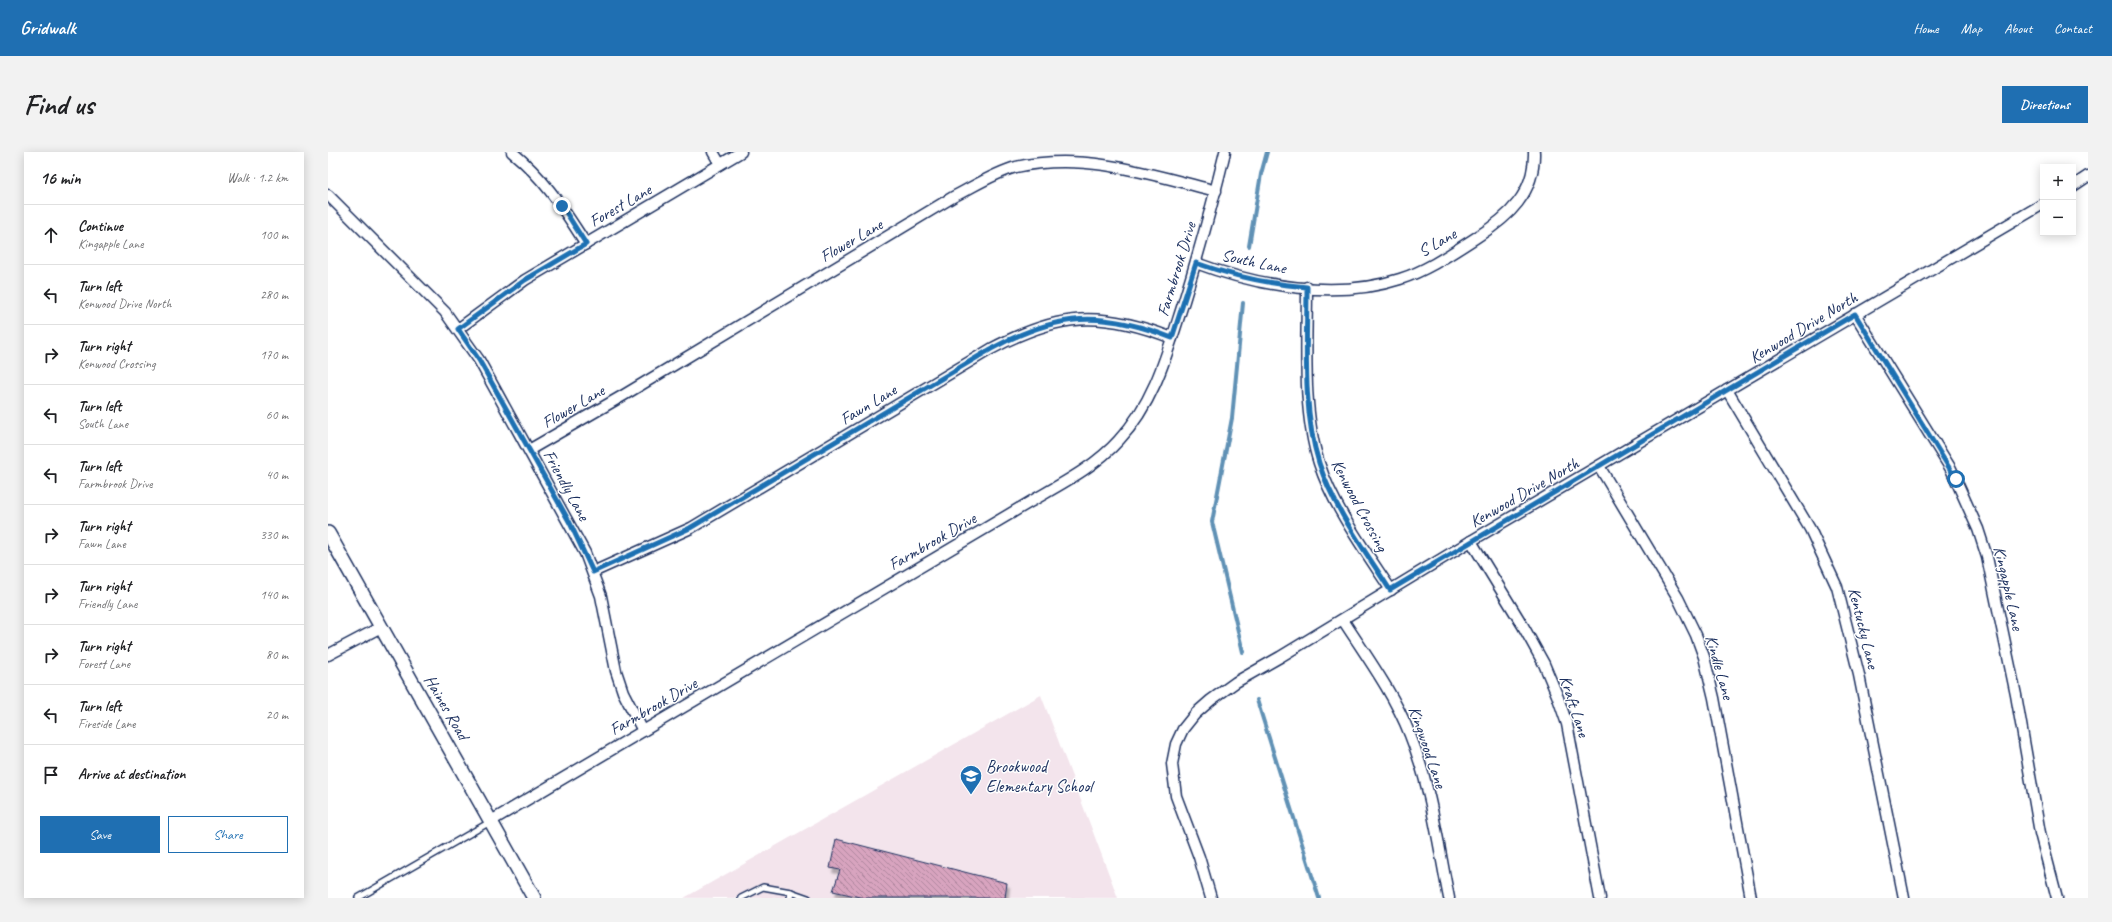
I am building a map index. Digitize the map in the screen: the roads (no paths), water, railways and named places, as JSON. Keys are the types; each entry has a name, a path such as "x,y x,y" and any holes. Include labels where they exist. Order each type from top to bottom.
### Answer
{"street":[{"path":"512,152 539,176 554,194 586,244"},
{"path":"713,152 720,164"},
{"name":"Forest Lane","path":"458,329 525,280 740,152"},
{"name":"Farmbrook Drive","path":"491,822 643,730 1030,502 1103,456 1120,440 1136,420 1149,396 1172,338 1196,263 1216,191 1224,152"},
{"name":"S Lane","path":"1307,287 1357,288 1379,285 1411,275 1445,258 1495,225 1512,211 1529,185 1533,171 1534,152"},
{"name":"Flower Lane","path":"529,450 624,395 953,198 999,173 1016,167 1045,161 1085,160 1140,171 1216,191"},
{"path":"2076,184 2088,176"},
{"name":"Friendly Lane","path":"328,195 425,290 458,329 479,360 577,535 593,572 601,596 616,671 623,692 643,730"},
{"name":"Kenwood Drive North","path":"1211,898 1199,857 1176,796 1172,764 1176,744 1183,729 1195,714 1211,700 1236,682 1343,620 1471,541 2040,206"},
{"name":"South Lane","path":"1196,263 1226,274 1249,280 1307,287"},
{"name":"Kenwood Crossing","path":"1307,287 1310,420 1319,464 1336,501 1390,590"},
{"name":"Kingapple Lane","path":"1855,314 1951,469 1978,529 1987,557 2016,695 2040,832 2057,898"},
{"name":"Fawn Lane","path":"593,572 690,528 991,349 1036,328 1072,319 1114,320 1151,330 1172,338"},
{"name":"Kentucky Lane","path":"1727,390 1810,529 1838,587 1859,675 1904,898"},
{"name":"Kindle Lane","path":"1599,466 1671,585 1696,635 1701,649 1714,698 1751,898"},
{"name":"Haines Road","path":"328,533 534,898"},
{"name":"Kraft Lane","path":"1471,541 1523,626 1544,664 1557,695 1568,731 1600,898"},
{"name":"Kingwood Lane","path":"1343,620 1389,693 1410,736 1423,773 1430,802 1449,898"},
{"path":"328,655 380,627"}],"lane":[{"path":"358,898 491,822"},
{"path":"741,898 763,887 791,892 808,898"},
{"path":"790,898 791,892"}],"waterway":[{"path":"1249,246 1261,174 1267,152"},
{"path":"1243,303 1232,418 1212,522 1243,652"},
{"path":"1257,700 1319,898"}],"place":[{"name":"Brookwood Elementary School","path":"971,796"}]}
